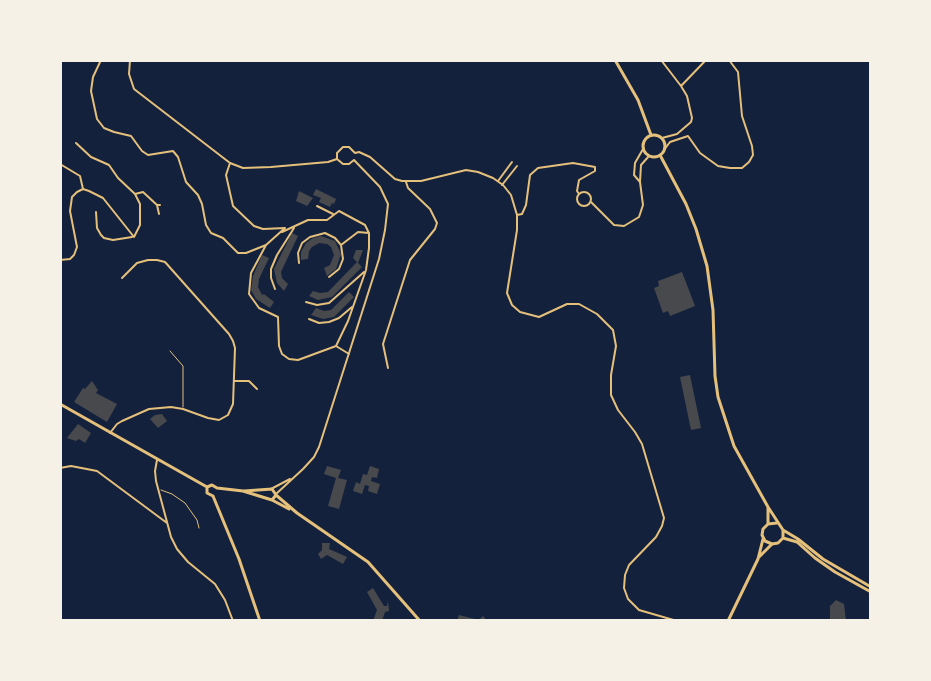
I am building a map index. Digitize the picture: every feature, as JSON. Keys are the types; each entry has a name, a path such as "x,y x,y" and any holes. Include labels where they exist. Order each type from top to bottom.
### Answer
{"main road":[{"path":"615,60 638,100 651,135"},
{"path":"651,135 662,138 665,144 664,150 660,155 649,156 643,149 645,139 651,135"},
{"path":"660,155 686,204 699,236 707,266 713,310 715,375 721,410 734,446 783,530 823,559 871,587"},
{"path":"60,404 207,487 212,485 217,488 243,491 272,500 297,513"},
{"path":"207,487 207,493 213,495 239,559 260,621"},
{"path":"213,495 217,492 217,488"},
{"path":"267,498 265,493 270,489"},
{"path":"243,491 270,489 297,513 368,562 420,621"},
{"path":"272,500 276,495"},
{"path":"728,621 758,559 763,529 768,524 768,507"},
{"path":"768,524 779,524"},
{"path":"758,559 772,544 778,543 783,538 783,530"},
{"path":"763,538 772,544"},
{"path":"783,538 797,543 835,572 871,592"}],"street":[{"path":"101,60 93,77 91,91 97,119 104,128 131,135 142,151 148,155 172,151 178,157 186,182 198,195 206,225 211,233 223,238 238,253 246,253 266,245 282,232 308,220 327,220 339,212 365,225 369,233 366,270 354,306 336,346 298,360 288,359 282,354 279,346 278,317 259,308 249,294 251,273 266,245"},
{"path":"130,60 129,74 134,89 230,163 243,168 271,167 328,162 337,159"},
{"path":"661,60 687,96 692,118 691,122 677,134 662,138"},
{"path":"681,86 706,60"},
{"path":"664,150 670,142 688,136 700,153 718,166 742,168 749,162 753,151 742,116 738,72 729,60"},
{"path":"76,143 91,157 109,165 118,178 135,194 141,212 140,225 134,237"},
{"path":"355,153 354,160 346,165 337,159 337,153 343,147 349,147 355,153 364,154 395,179 406,182 421,181 466,170 486,174 502,184 511,195 517,215 517,230 507,293 512,305 520,312 538,317 567,304 579,304 590,309 606,322 615,336 616,346 611,375 611,395 618,410 642,444 664,518 656,537 629,565 624,588 631,603 639,610 677,621"},
{"path":"640,182 636,180 635,163 643,149"},
{"path":"579,194 586,192 590,194 591,202 609,222 620,226 629,224 639,217 644,205 640,182 641,165 649,156"},
{"path":"276,495 314,457 319,447 379,259 388,211 385,195 354,160"},
{"path":"498,182 512,162"},
{"path":"230,163 226,175 233,206 254,226 263,229 285,228 282,232"},
{"path":"517,215 522,214 526,205 530,175 537,168 573,163 595,167 595,171 579,180 577,191 579,205 584,207 591,202"},
{"path":"60,164 80,176 83,189"},
{"path":"502,184 517,166"},
{"path":"388,368 383,344 410,260 435,229 437,223 430,208 408,188 406,182"},
{"path":"83,189 103,198 134,237"},
{"path":"60,260 70,259 74,255 76,247 70,211 72,197 83,189"},
{"path":"135,194 143,192 159,205 159,214"},
{"path":"317,206 333,215"},
{"path":"96,212 97,228 105,238 113,240 134,237"},
{"path":"275,289 271,270 276,255 294,228"},
{"path":"340,245 358,232 369,233"},
{"path":"299,263 298,253 302,243 310,237 325,233 335,238 340,245 343,259 339,269 329,277"},
{"path":"110,433 117,424 149,409 171,407 219,420 225,418 232,410 233,404 235,348 229,334 165,262 157,260 137,263 122,278"},
{"path":"306,302 317,305 329,303 366,270"},
{"path":"309,319 319,323 329,322 339,318 354,306"},
{"path":"336,346 350,354"},
{"path":"234,381 249,381 257,388"},
{"path":"158,460 155,471 159,490 167,523 177,549 188,562 215,584 225,600 233,621"},
{"path":"60,468 71,466 97,471 167,523"},
{"path":"270,489 293,477"}],"lane":[{"path":"170,351 183,366 183,409"},
{"path":"159,490 172,494 184,503 197,520 199,528"}],"building":[{"path":"316,189 336,199 334,204 332,203 330,207 319,202 321,198 313,195"},
{"path":"299,191 313,198 307,206 296,201"},
{"path":"292,233 298,236 281,272 282,278 288,284 284,291 277,283 274,269"},
{"path":"321,236 335,241 341,254 336,269 327,276 324,268 330,265 334,255 327,244 319,243 312,247 308,259 301,260 301,252 306,243"},
{"path":"356,250 363,250 358,263 353,258"},
{"path":"262,255 269,258 259,279 258,287 262,295 264,294 274,302 270,308 256,299 251,290 253,276"},
{"path":"357,262 362,267 332,297 318,300 309,296 313,291 328,292"},
{"path":"682,272 695,306 670,316 668,311 663,313 654,288 659,286 658,281"},
{"path":"349,292 354,297 334,317 323,319 311,315 316,308 324,311 331,310"},
{"path":"690,375 701,428 691,430 680,377"},
{"path":"92,381 98,390 96,393 117,404 107,422 74,402 83,388 85,389"},
{"path":"162,414 167,421 158,428 150,419"},
{"path":"78,424 91,433 85,443 79,439 76,441 67,438"},
{"path":"327,466 341,470 338,478 347,480 339,509 328,506 336,478 324,474"},
{"path":"370,466 379,469 377,478 372,477 371,481 380,484 377,494 368,491 369,486 365,485 362,494 353,491 356,482 360,484 363,474 367,475"},
{"path":"322,543 330,543 329,549 347,557 343,564 327,555 321,559 318,554 322,550"},
{"path":"373,588 384,606 387,606 388,601 389,611 385,612 382,621 373,621 377,610 367,592"},
{"path":"836,600 844,604 846,621 830,621 830,606"},
{"path":"459,615 479,620 483,616 487,621 457,621"}]}
